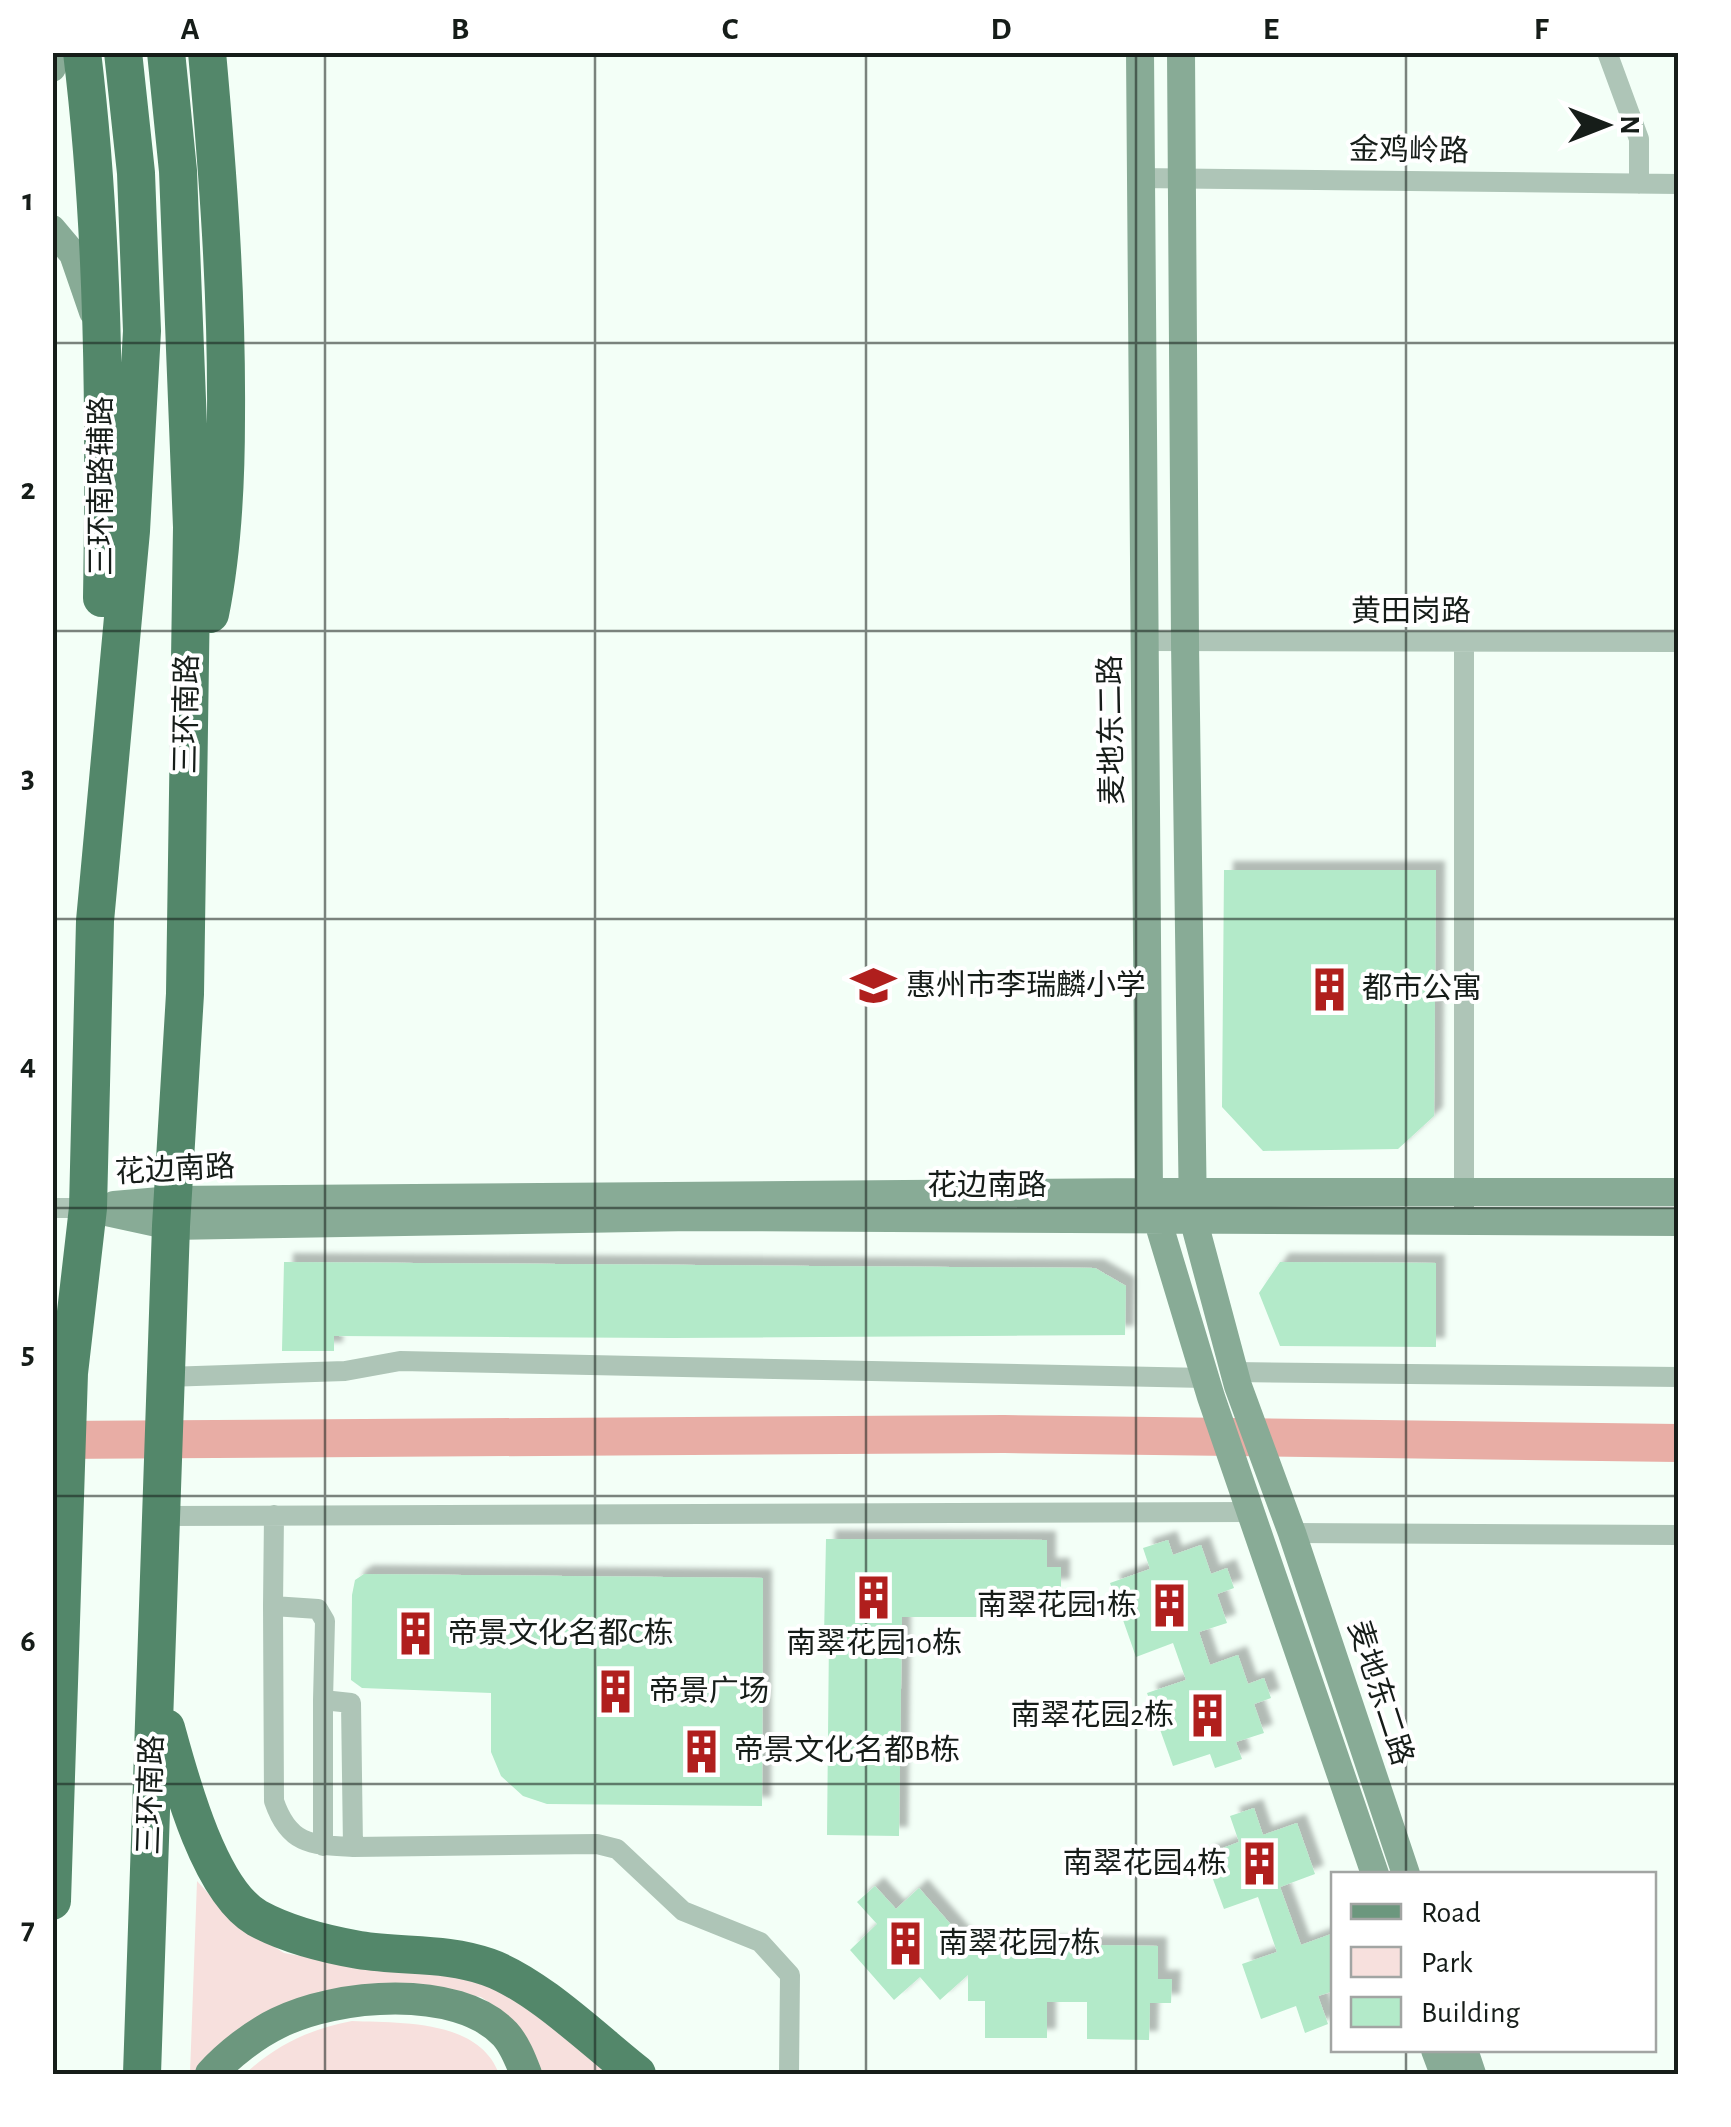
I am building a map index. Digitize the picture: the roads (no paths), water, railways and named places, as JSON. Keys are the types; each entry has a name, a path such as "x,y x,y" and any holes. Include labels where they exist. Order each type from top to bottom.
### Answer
{"highway":[{"name":"三环南路辅路","path":"82,52 89,109 102,338 96,921"},
{"path":"52,1901 59,1515 69,1373 70,1208 130,532 142,332 136,173 123,52"},
{"name":"三环南路","path":"142,2074 172,1213 185,994 192,527 178,171 166,52"},
{"path":"186,730 214,597 226,484 227,335 207,52"},
{"path":"155,1689 186,1800 217,1870 233,1896 254,1916 302,1937 360,1950 461,1958 494,1969 546,2001 637,2074"}],"main road":[{"path":"211,2074 277,2023 339,2004 380,2000 436,2000 462,2006 486,2018 506,2035 526,2074"}],"street":[{"path":"52,68 58,52"},
{"name":"麦地东二路","path":"1140,52 1149,1192 1208,1388 1374,1872"},
{"path":"1181,52 1192,1205 1236,1379 1678,1378"},
{"path":"1607,52 1639,139 1639,184"},
{"name":"金鸡岭路","path":"1138,178 1678,184"},
{"path":"52,230 73,254 102,338"},
{"name":"黄田岗路","path":"1144,641 1678,642"},
{"path":"1464,642 1464,1206"},
{"name":"花边南路","path":"172,1213 1149,1192 1192,1205 1464,1206 1678,1192"},
{"name":"花边南路","path":"70,1208 172,1213 1158,1219 1192,1205"},
{"name":"花边南路","path":"1464,1206 1678,1222"},
{"path":"166,1377 344,1371 400,1362 1208,1388"},
{"name":"麦地东二路","path":"1236,1379 1405,1872"},
{"path":"161,1516 1251,1512"},
{"path":"274,1515 274,1802 282,1824 297,1838 323,1846 597,1844 617,1849 684,1911 760,1942 790,1975 788,2074"},
{"path":"1292,1533 1678,1535"},
{"path":"274,1606 318,1609 325,1621 323,1846"},
{"path":"323,1700 351,1703 353,1847"}],"waterway":[{"path":"52,1440 1004,1434 1678,1443"}],"place":[{"name":"惠州市李瑞麟小学","path":"873,986"},
{"name":"都市公寓","path":"1329,989"},
{"name":"南翠花园10栋","path":"874,1597"},
{"name":"南翠花园1栋","path":"1170,1606"},
{"name":"帝景文化名都C栋","path":"415,1634"},
{"name":"帝景广场","path":"616,1692"},
{"name":"南翠花园2栋","path":"1207,1716"},
{"name":"帝景文化名都B栋","path":"701,1751"},
{"name":"南翠花园4栋","path":"1260,1864"},
{"name":"南翠花园7栋","path":"905,1944"}]}
